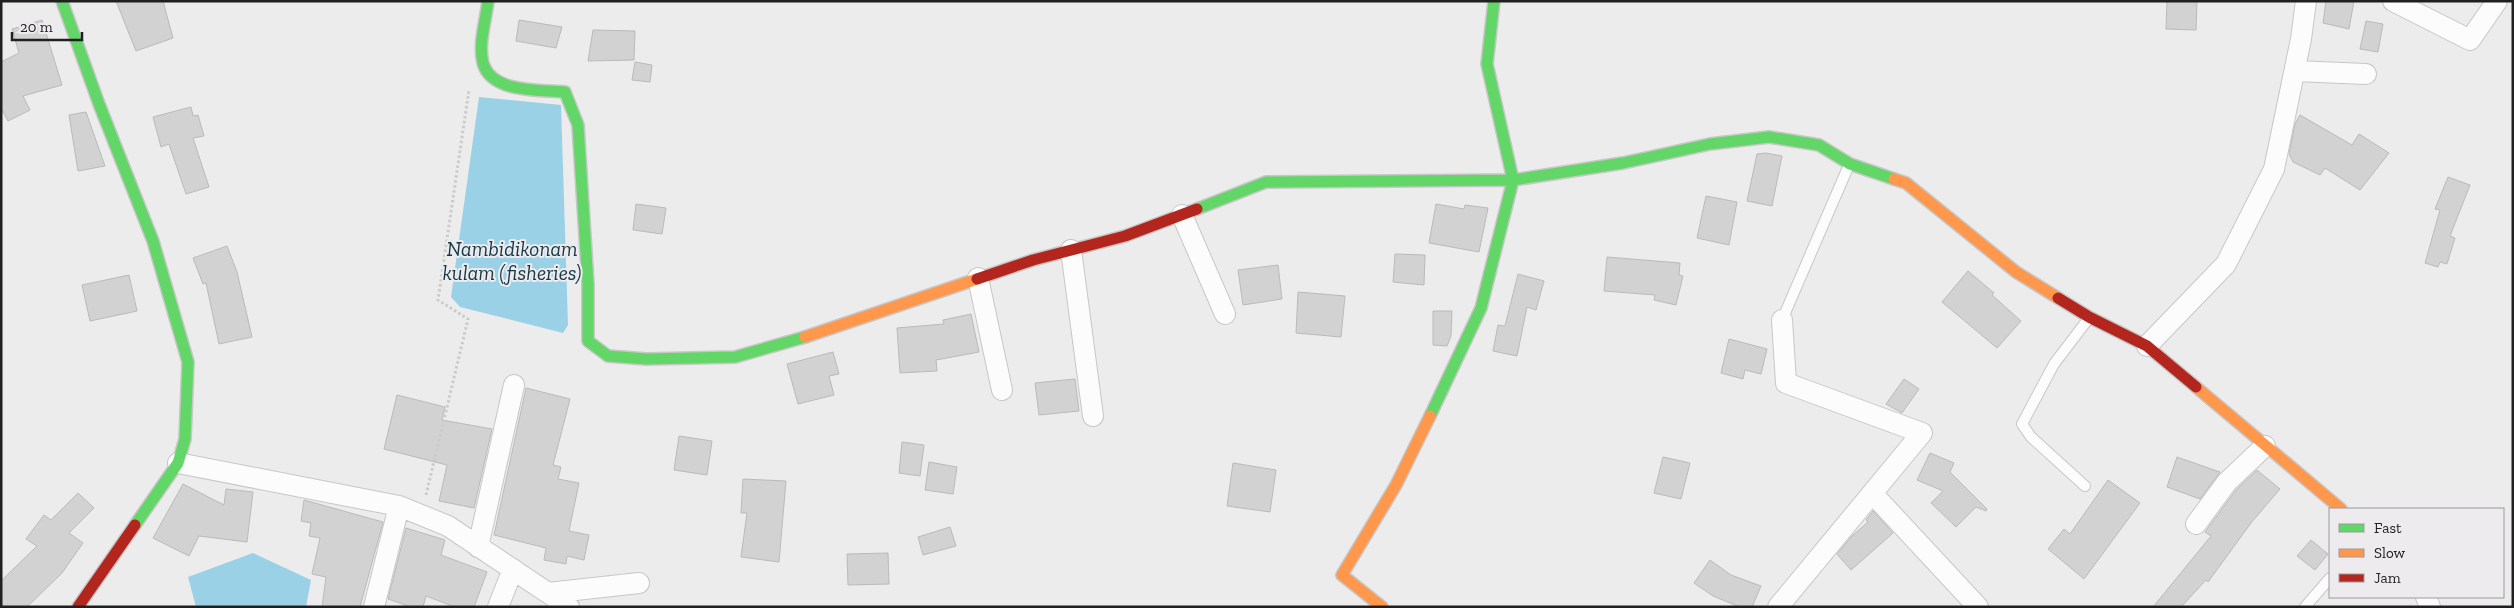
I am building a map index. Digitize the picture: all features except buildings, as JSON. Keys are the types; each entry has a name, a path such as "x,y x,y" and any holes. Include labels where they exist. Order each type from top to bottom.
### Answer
{"street":[{"path":"62,1 99,104 153,241 188,362 185,439 178,463 78,607"},
{"path":"488,1 482,63 488,75 509,87 566,92 578,125 588,284 588,341 608,356 646,359 735,357 817,333 978,278 1125,236 1266,182 1512,180 1623,163 1710,144 1769,137 1819,145 1850,164 1906,183 2016,272 2089,317 2147,346 2340,508"},
{"path":"1382,607 1342,575 1396,485 1470,333 1480,308 1512,180 1487,64 1494,1"},
{"path":"2147,346 2226,264 2274,169 2295,71 2306,1"},
{"path":"2393,1 2470,40 2496,7 2497,1"},
{"path":"2295,71 2366,74"},
{"path":"1182,214 1226,314"},
{"path":"1071,250 1093,416"},
{"path":"978,278 1002,390"},
{"path":"1778,607 1922,433 1786,383 1782,320"},
{"path":"478,547 514,385"},
{"path":"2196,524 2227,482 2265,446"},
{"path":"178,463 399,506 448,526 569,607"},
{"path":"1872,493 1978,607"},
{"path":"374,607 399,506"},
{"path":"498,607 513,569"},
{"path":"548,593 639,583"}],"lane":[{"path":"1782,320 1850,164"},
{"path":"2085,486 2031,437 2022,424 2054,364 2089,317"},
{"path":"2305,607 2329,579"}],"path":[{"path":"421,515 468,319 438,300 470,84 482,63"}],"water":[{"name":"Nambidikonam kulam (fisheries)","path":"479,97 561,105 568,325 563,333 460,307 451,297"},
{"path":"253,553 311,580 306,607 196,607 188,577"}],"traffic: fast":[{"path":"62,1 99,104 153,241 188,362 185,439 178,463 135,525"},
{"path":"488,1 481,48 483,63 488,73 496,80 518,88 565,92 578,125 588,284 588,341 608,356 646,359 735,357 805,337"},
{"path":"1197,209 1266,182 1513,180 1487,64 1494,1"},
{"path":"1430,416 1481,308 1513,180 1623,163 1710,144 1769,137 1819,145 1850,164 1894,179"}],"traffic: slow":[{"path":"1894,179 1906,183 2016,272 2058,298"},
{"path":"805,337 977,279"},
{"path":"2196,387 2340,508"},
{"path":"1382,607 1342,575 1396,485 1430,416"}],"traffic: jam":[{"path":"977,279 1033,260 1125,236 1197,209"},
{"path":"2058,298 2089,317 2147,346 2196,387"},
{"path":"78,607 135,525"}]}
